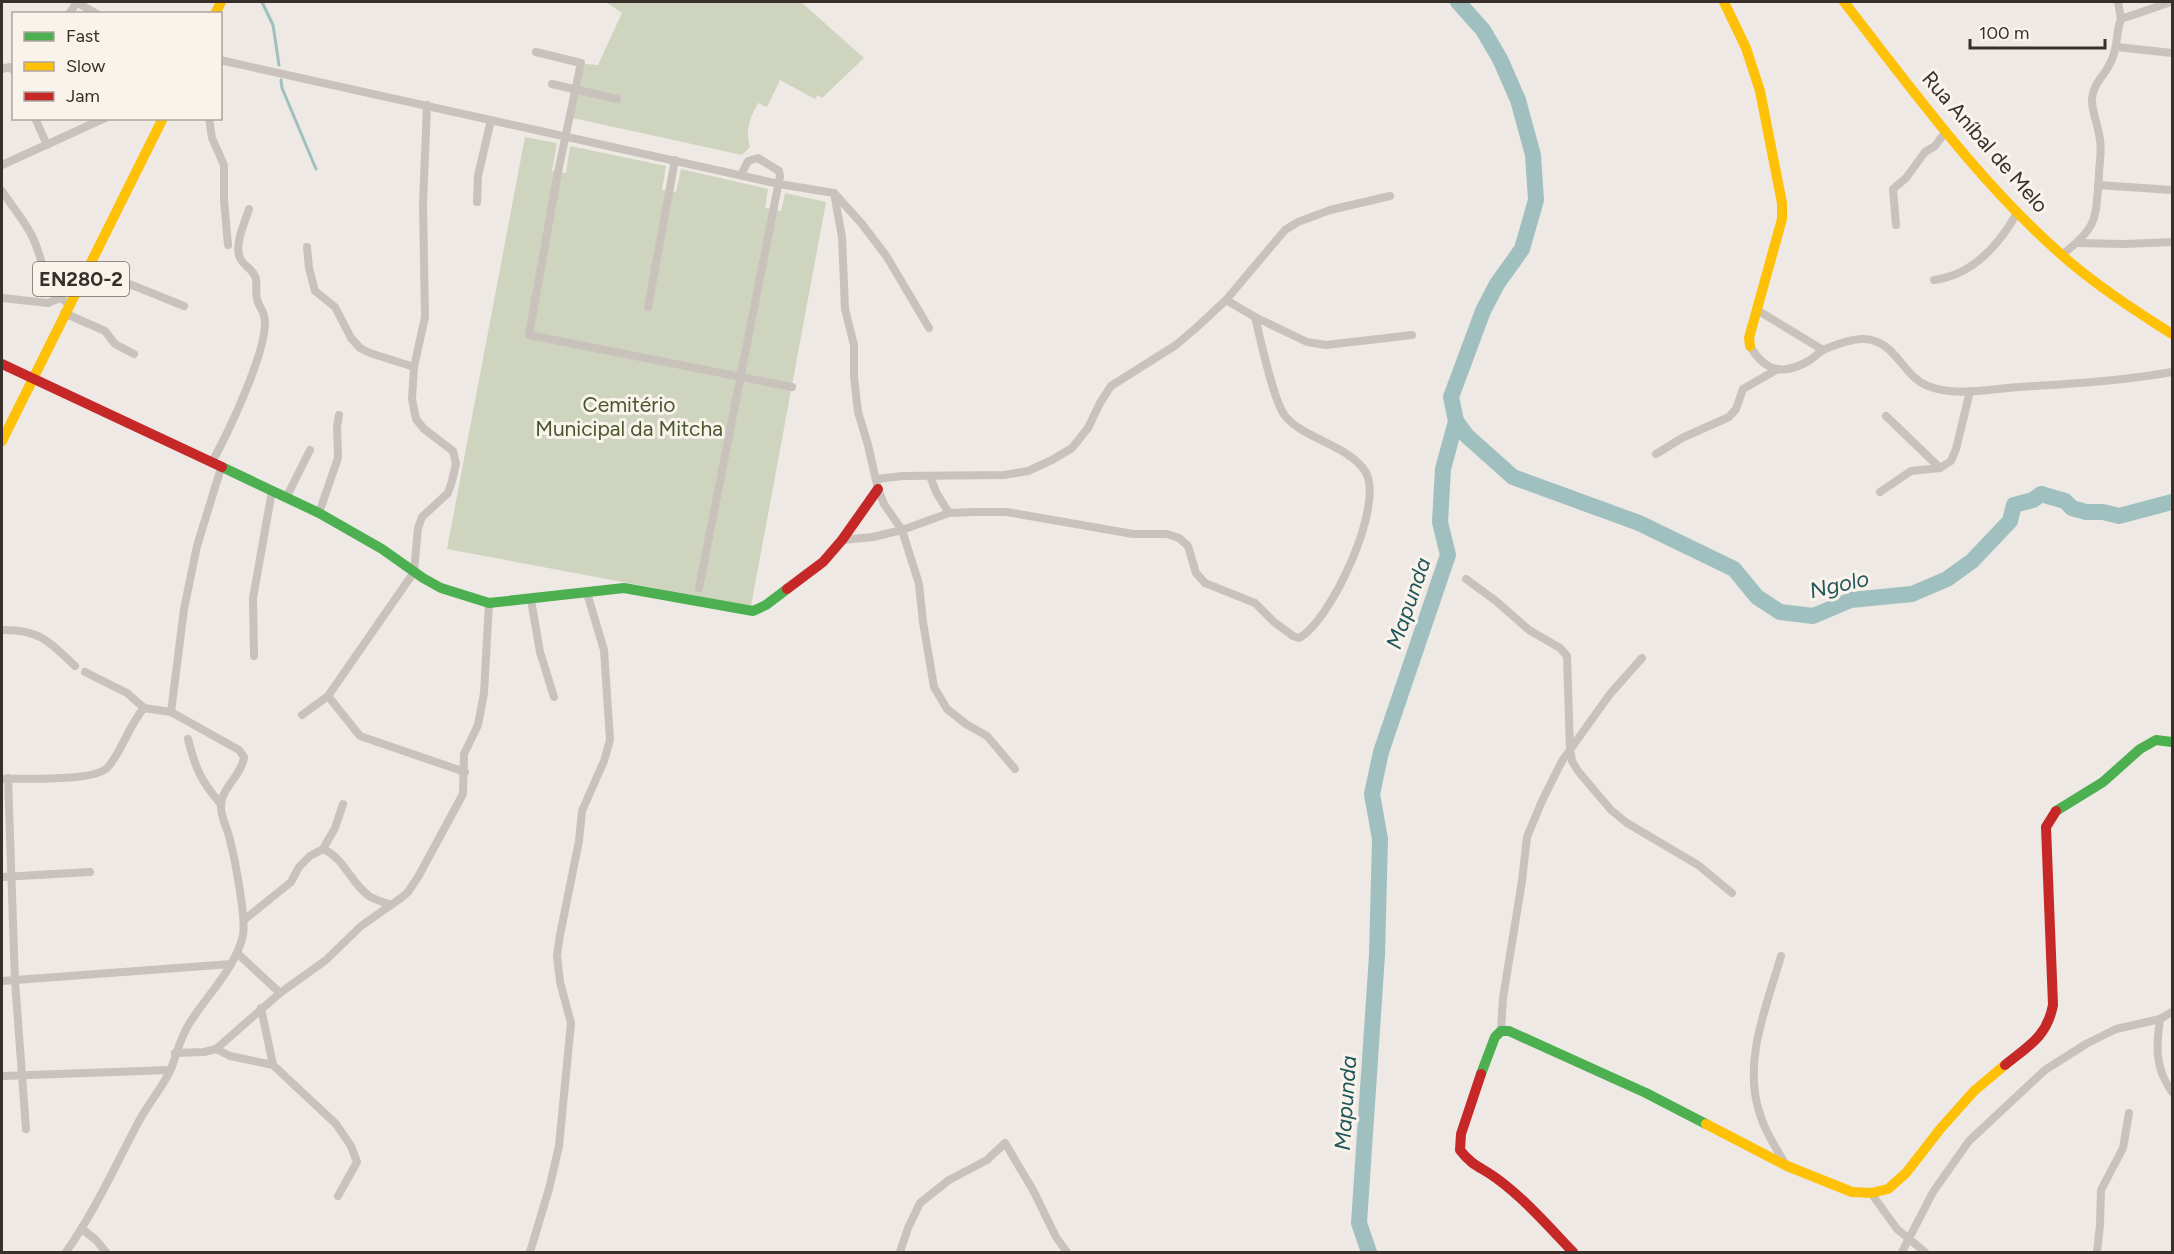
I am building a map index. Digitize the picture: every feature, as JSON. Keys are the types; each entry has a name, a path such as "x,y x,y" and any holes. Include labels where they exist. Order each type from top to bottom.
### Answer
{"street":[{"path":"76,2 94,12"},
{"path":"1724,2 1740,31 1750,57 1762,100 1782,203 1782,219 1749,338 1750,346 1765,365 1776,370 1788,370 1799,366 1823,350 1862,339 1877,341 1901,359 1916,379 1928,386 1943,389 1970,391 2092,383 2136,379 2172,372"},
{"name":"Rua Aníbal de Melo","path":"1844,2 1982,175 2017,213 2062,255 2111,295 2172,334"},
{"path":"2062,255 2090,230 2097,210 2101,143 2097,119 2091,102 2093,89 2111,63 2117,47 2118,26 2121,19 2118,2"},
{"path":"2121,19 2171,2"},
{"path":"2117,47 2172,53"},
{"path":"536,52 582,63 558,172 529,335 792,387"},
{"path":"222,60 779,184 834,193 887,257 929,328"},
{"path":"552,84 617,99"},
{"path":"302,715 328,696 414,572 418,528 426,512 448,493 456,464 453,451 424,429 416,418 412,399 414,367 425,317 423,204 426,105"},
{"path":"36,120 47,145"},
{"path":"2,165 101,120"},
{"name":"EN280-2","path":"2,441 64,305 87,267 162,120"},
{"path":"209,120 212,138 224,165 228,245"},
{"path":"477,202 478,176 491,120"},
{"path":"1896,225 1893,189 1906,178 1925,152 1935,146 1946,131"},
{"path":"699,588 780,176 778,171 758,158 748,160 741,175"},
{"path":"648,307 675,160"},
{"path":"2098,185 2172,190"},
{"path":"2,191 32,235 52,289 64,305"},
{"path":"834,193 842,237 845,309 854,345 854,377 858,412 884,504 902,530 919,584 922,622 934,687 947,709 966,724 987,736 1015,770"},
{"path":"2,364 319,513 382,549 441,588 489,603 624,588 753,611 766,605 823,562 842,540 877,484 903,476 1004,475 1028,471 1072,448 1088,428 1100,402 1111,386 1176,345 1226,300 1285,230 1298,222 1330,210 1390,196"},
{"path":"171,712 184,609 216,465 253,371 265,326 265,316 256,298 255,276 242,262 238,252 249,209"},
{"path":"1934,280 1948,278 1975,263 1999,240 2017,213"},
{"path":"2078,243 2172,242"},
{"path":"307,247 315,291 335,307 351,338 360,348 370,353 414,367"},
{"path":"87,267 184,306"},
{"path":"2,298 54,302 64,305 105,331 115,344 134,354"},
{"path":"1226,300 1307,342 1326,345 1412,335"},
{"path":"1757,310 1823,350"},
{"path":"842,540 873,537 902,530 949,513 1007,512 1133,534 1167,534 1179,538 1188,546 1196,573 1205,583 1255,603 1274,622 1299,638 1316,623 1339,588 1369,508 1370,485 1366,471 1354,459 1286,417 1278,404 1255,317"},
{"path":"1656,454 1682,438 1728,417 1736,409 1743,389 1776,370"},
{"path":"1880,492 1911,471 1940,468 1951,461 1970,391"},
{"path":"319,513 338,458 339,415"},
{"path":"1886,416 1940,468"},
{"path":"286,498 310,450"},
{"path":"930,476 936,492 949,513"},
{"path":"254,657 253,598 272,491"},
{"path":"1466,579 1529,630 1560,648 1567,656 1572,761 1611,810 1627,823 1698,865 1732,893"},
{"path":"530,1252 559,1146 570,1034 571,1023 563,999 557,956 560,935 579,841 582,811 604,761 610,740 604,650 586,593"},
{"path":"531,600 540,652 554,697"},
{"path":"175,1053 204,1052 216,1049 261,1008 326,960 361,926 408,892 464,794 464,754 478,725 484,693 489,603"},
{"path":"2,630 20,630 46,639 75,666"},
{"path":"1573,1252 1534,1212 1496,1178 1470,1163 1460,1150 1461,1134 1485,1062 1495,1037 1501,1031 1503,998 1527,837 1542,801 1570,749 1610,694 1642,658"},
{"path":"66,1252 82,1229 140,1119 170,1070 175,1053 189,1025 237,953 243,935 244,920 231,841 221,812 221,804 224,794 243,767 244,757 239,750 171,712 144,708 127,693 85,672"},
{"path":"328,696 360,736 465,772"},
{"path":"26,1129 15,981 12,877 5,778 81,777 98,774 107,769 144,708"},
{"path":"188,739 199,775 207,789 221,804"},
{"path":"1501,1031 1509,1031 1646,1093 1787,1166 1852,1192 1871,1193 1888,1189 1906,1173 1974,1091 2041,1035 2049,1022 2054,1005 2046,827 2051,818 2057,809 2103,782 2140,749 2156,740 2172,742"},
{"path":"244,920 285,888 299,867 310,856 323,849 335,828 343,804"},
{"path":"323,849 334,854 350,877 369,897 391,905"},
{"path":"2,877 90,872"},
{"path":"237,953 280,993"},
{"path":"1781,956 1752,1070 1759,1112 1770,1138 1787,1166"},
{"path":"2,981 231,964"},
{"path":"261,1008 273,1065"},
{"path":"1902,1252 1933,1192 1969,1141 2045,1070 2086,1044 2116,1029 2160,1020 2172,1012"},
{"path":"2160,1020 2157,1040 2159,1066 2162,1078 2172,1092"},
{"path":"216,1049 230,1056 273,1065 336,1124 351,1146 357,1162 338,1196"},
{"path":"2,1076 170,1070"},
{"path":"2097,1252 2101,1190 2123,1148 2130,1113"},
{"path":"900,1252 920,1203 949,1180 987,1160 1005,1143 1043,1208 1056,1237 1067,1252"},
{"path":"1871,1193 1897,1229 1925,1252"},
{"path":"82,1229 106,1252"}],"green space":[{"path":"606,2 801,2 864,58 822,98 817,95 815,99 780,80 767,107 758,103 755,108 748,129 750,147 742,155 573,118 585,64 598,65 622,13"},
{"name":"Cemitério Municipal da Mitcha","path":"525,137 557,143 552,171 566,173 570,146 666,166 662,190 676,192 681,169 768,189 765,208 781,211 785,193 826,202 751,606 447,549"}],"waterway":[{"path":"262,2 273,25 279,65"},
{"name":"Mapunda","path":"1369,1252 1359,1223 1377,955 1380,839 1372,794 1381,752 1448,555 1440,522 1443,469 1456,421 1451,397 1483,311 1497,284 1522,249 1536,200 1533,155 1518,100 1500,59 1483,30 1458,2"},
{"path":"281,80 282,88 316,169"},
{"name":"Ngolo","path":"1456,421 1467,436 1513,477 1639,523 1734,569 1757,597 1780,612 1813,616 1851,600 1912,594 1947,579 1972,561 2010,521 2014,505 2033,500 2041,494 2065,501 2072,508 2086,512 2103,512 2119,516 2172,502"}],"traffic: fast":[{"path":"222,467 319,513 382,549 441,588 489,603 624,588 753,611 766,605 787,589"},
{"path":"2056,811 2103,782 2140,749 2156,740 2172,742"},
{"path":"1481,1074 1495,1037 1501,1031 1509,1031 1646,1093 1706,1124"}],"traffic: slow":[{"path":"216,12 221,2"},
{"path":"1724,2 1746,48 1760,91 1782,203 1782,219 1749,338 1750,346"},
{"path":"1844,2 1924,105 2008,203 2083,273 2172,334"},
{"path":"2,441 162,120"},
{"path":"1706,1124 1787,1166 1852,1192 1871,1193 1888,1189 1906,1173 1974,1091 2005,1065"}],"traffic: jam":[{"path":"2,364 222,467"},
{"path":"787,589 823,562 842,540 878,489"},
{"path":"2005,1065 2041,1033 2053,1005 2046,827 2056,811"},
{"path":"1481,1074 1461,1134 1460,1150 1473,1163 1517,1195 1573,1252"}]}
